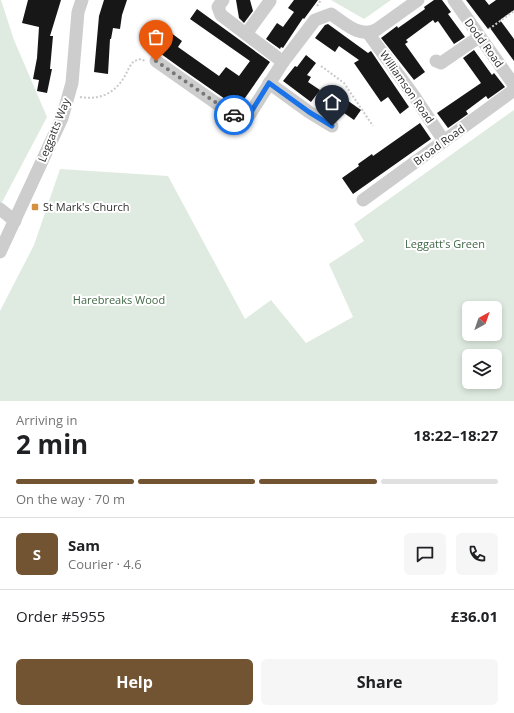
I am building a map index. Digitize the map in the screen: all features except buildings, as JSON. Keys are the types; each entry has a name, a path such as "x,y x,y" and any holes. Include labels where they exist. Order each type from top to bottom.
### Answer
{"street":[{"name":"Leggatts Way","path":"0,252 62,118 72,83 78,12 82,0"},
{"path":"223,0 218,7 221,15 283,62"},
{"path":"156,61 232,115 248,117 283,62 315,20 331,14 358,32 368,33 376,30 418,0"},
{"name":"Dodd Road","path":"454,0 514,85"},
{"path":"246,34 270,1"},
{"name":"Williamson Road","path":"368,33 414,96 444,141"},
{"path":"436,61 441,63 479,37"},
{"path":"269,83 309,112 332,126"},
{"name":"Broad Road","path":"363,200 514,90"},
{"path":"0,209 14,221"}],"path":[{"path":"479,37 514,11"},
{"path":"68,95 90,99 100,98 118,86 134,61 141,59 148,63 156,61"},
{"path":"321,66 344,83 373,126"}],"green space":[{"path":"0,0 14,40 47,117 0,206"},
{"path":"331,0 391,0 364,19"},
{"path":"514,110 514,401 0,401 0,311 34,245 60,169 168,176 245,319 271,300 306,343 353,317 329,264 364,241 354,224"}],"way so far":[{"path":"156,61 234,115"}],"place":[{"name":"St Mark's Church","path":"35,207"}],"route":[{"path":"234,115 248,117 269,83 309,112 332,126"}],"park label":[{"name":"Leggatt's Green","path":"445,244"},
{"name":"Harebreaks Wood","path":"119,300"}]}
